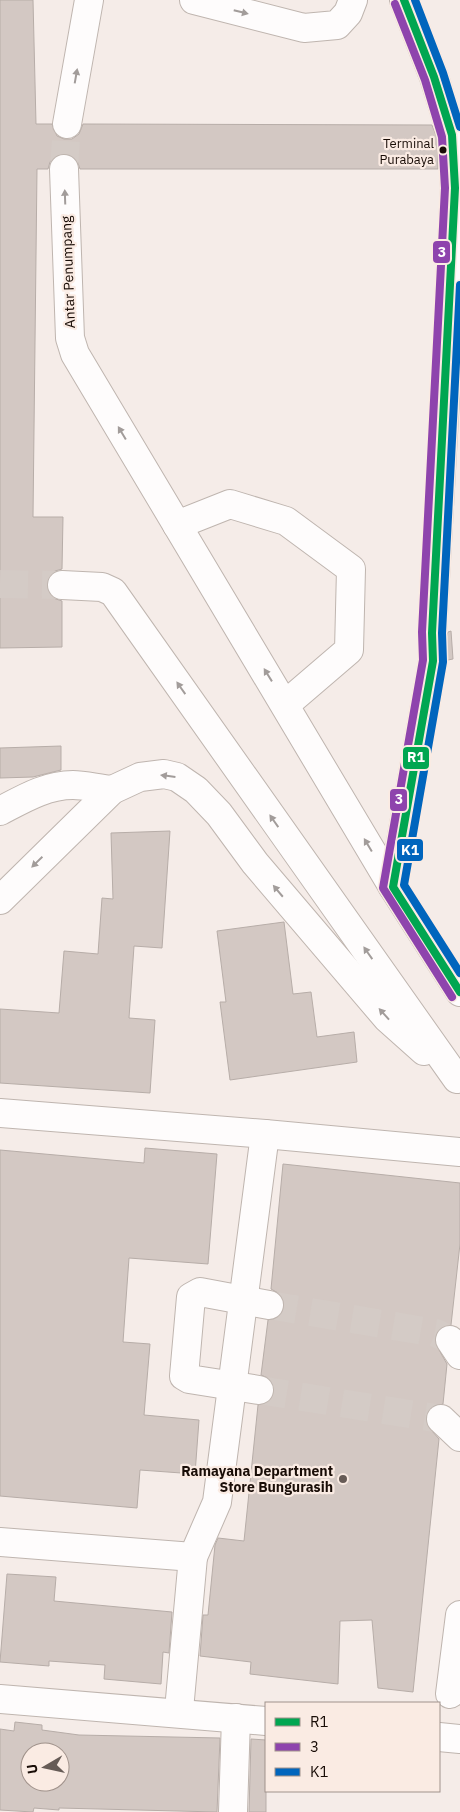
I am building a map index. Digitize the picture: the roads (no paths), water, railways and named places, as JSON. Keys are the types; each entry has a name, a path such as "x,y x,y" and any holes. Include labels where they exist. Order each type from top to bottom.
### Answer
{"street":[{"path":"67,124 89,0"},
{"path":"194,0 304,28 337,26 348,14 353,0"},
{"path":"404,0 434,77 452,135 455,188 449,307"},
{"name":"Antar Penumpang","path":"64,169 70,338 76,354 286,704 312,753 393,887 460,992"},
{"path":"432,633 447,362"},
{"path":"177,525 230,504 286,521 350,569 350,650 286,704"},
{"path":"62,585 102,588 113,592 458,1080"},
{"path":"393,887 433,661"},
{"path":"0,900 112,790 140,777 164,774 177,777 196,790 220,814 255,863 387,1018 458,1080"},
{"path":"0,811 38,791 57,787 73,785 112,790"},
{"path":"0,1112 460,1152"},
{"path":"180,1699 193,1557 217,1502 231,1386 256,1302 265,1134"},
{"path":"256,1302 200,1292 191,1297 184,1376 189,1379 260,1390"},
{"path":"0,1542 193,1557"},
{"path":"450,1694 460,1615"},
{"path":"0,1699 265,1721"},
{"path":"233,1812 236,1718"},
{"path":"440,1737 460,1739"}],"tunnel":[{"path":"64,169 67,124"},
{"path":"447,362 449,307"},
{"path":"0,584 62,585"},
{"path":"269,1305 436,1333 450,1340"},
{"path":"259,1390 441,1419"}],"place":[{"name":"Terminal Purabaya","path":"443,150"},
{"name":"Ramayana Department Store Bungurasih","path":"343,1479"}]}
